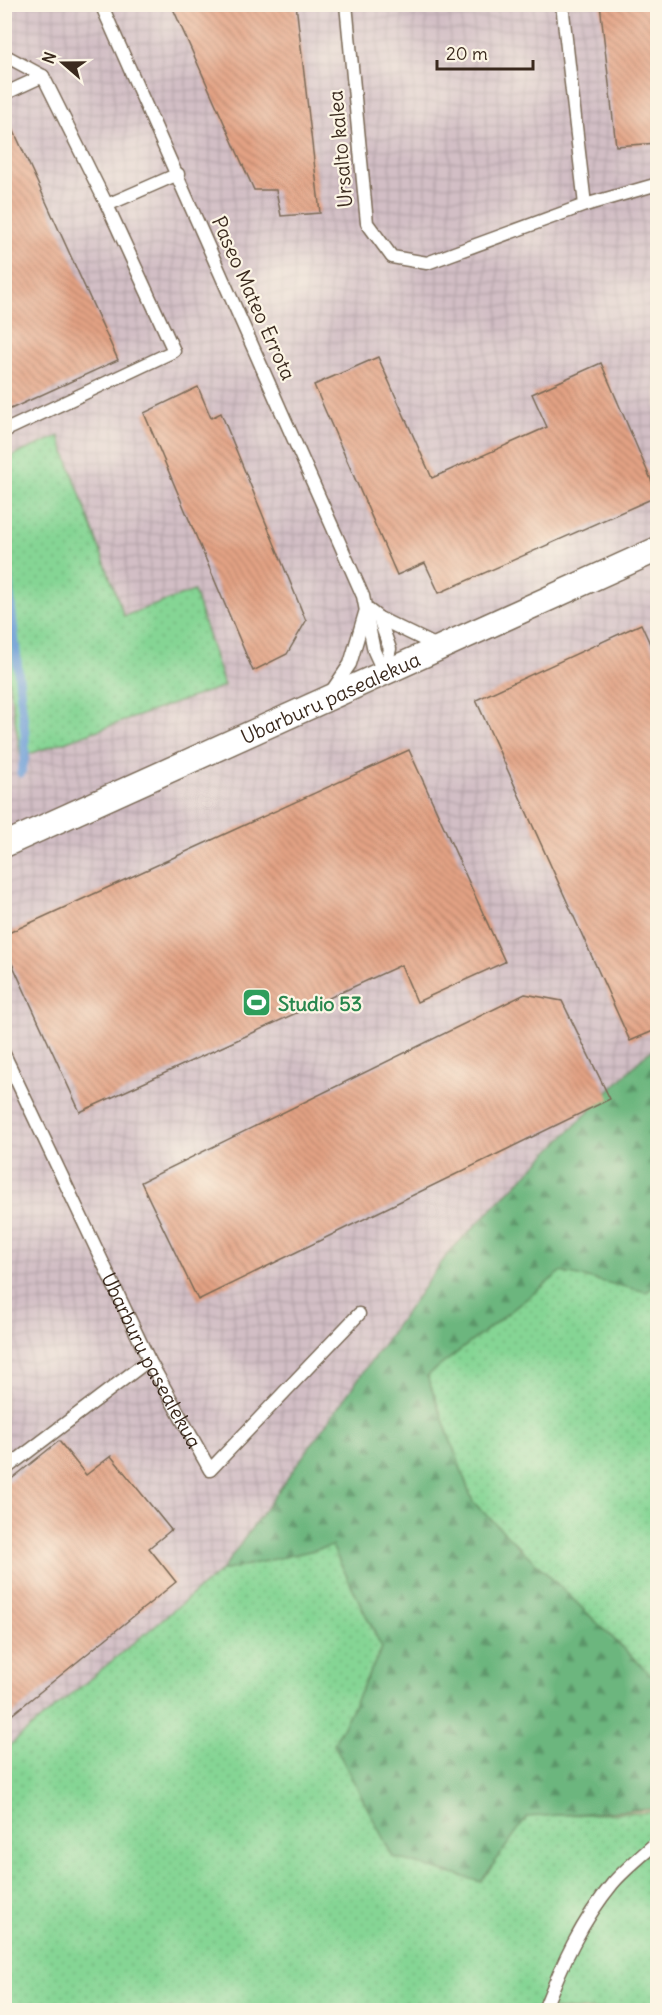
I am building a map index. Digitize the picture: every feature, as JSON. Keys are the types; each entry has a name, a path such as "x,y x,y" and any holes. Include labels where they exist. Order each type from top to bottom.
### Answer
{"street":[{"name":"Ubarburu pasealekua","path":"4,845 657,549"}],"lane":[{"name":"Paseo Mateo Errota","path":"101,4 363,596 374,651 384,673"},
{"name":"Ursalto kalea","path":"346,4 367,224 392,257 427,263 585,205 657,184"},
{"path":"562,4 585,205"},
{"path":"4,55 44,76 107,205 174,351 4,431"},
{"path":"4,94 44,76"},
{"path":"107,205 178,174"},
{"path":"326,699 350,664 366,609 379,618 441,647"},
{"path":"379,618 390,649 384,673"},
{"name":"Ubarburu pasealekua","path":"4,1054 149,1360 210,1470 359,1314"},
{"path":"4,1470 149,1360"},
{"path":"544,2010 560,1969 581,1927 614,1882 657,1841"}],"shaded area":[{"path":"5,5 657,5 657,1048 646,1054 449,1252 221,1571 5,1749"}],"green space":[{"path":"59,436 124,616 194,591 224,686 21,757 5,660 5,459"},
{"path":"657,1048 657,1283 647,1292 561,1272 427,1376 473,1502 657,1681 657,1809 527,1817 481,1882 393,1857 334,1744 382,1648 332,1546 221,1571 449,1252 646,1054"},
{"path":"561,1272 647,1291 657,1283 657,1681 473,1502 427,1376"},
{"path":"332,1546 382,1648 334,1744 481,1882 527,1816 657,1812 657,2010 5,2010 5,1749 221,1571"}],"building":[{"path":"171,4 296,4 320,213 281,216 276,190 254,190"},
{"path":"600,4 658,4 658,143 616,146"},
{"path":"13,129 118,360 4,412 4,133"},
{"path":"378,357 432,478 547,427 532,394 601,363 658,496 439,593 425,563 397,575 314,385"},
{"path":"198,387 211,418 221,413 306,621 287,654 253,671 144,413"},
{"path":"641,624 658,661 658,1029 630,1041 476,700"},
{"path":"409,750 505,962 417,1002 401,965 80,1112 4,946 4,935"},
{"path":"525,994 562,1001 610,1099 198,1300 141,1182"},
{"path":"59,1441 86,1475 111,1456 171,1530 149,1548 176,1582 4,1721 4,1485"}],"waterway":[{"path":"4,542 25,734 25,757 21,773"}],"place":[{"name":"Studio 53","path":"257,1003"}]}
